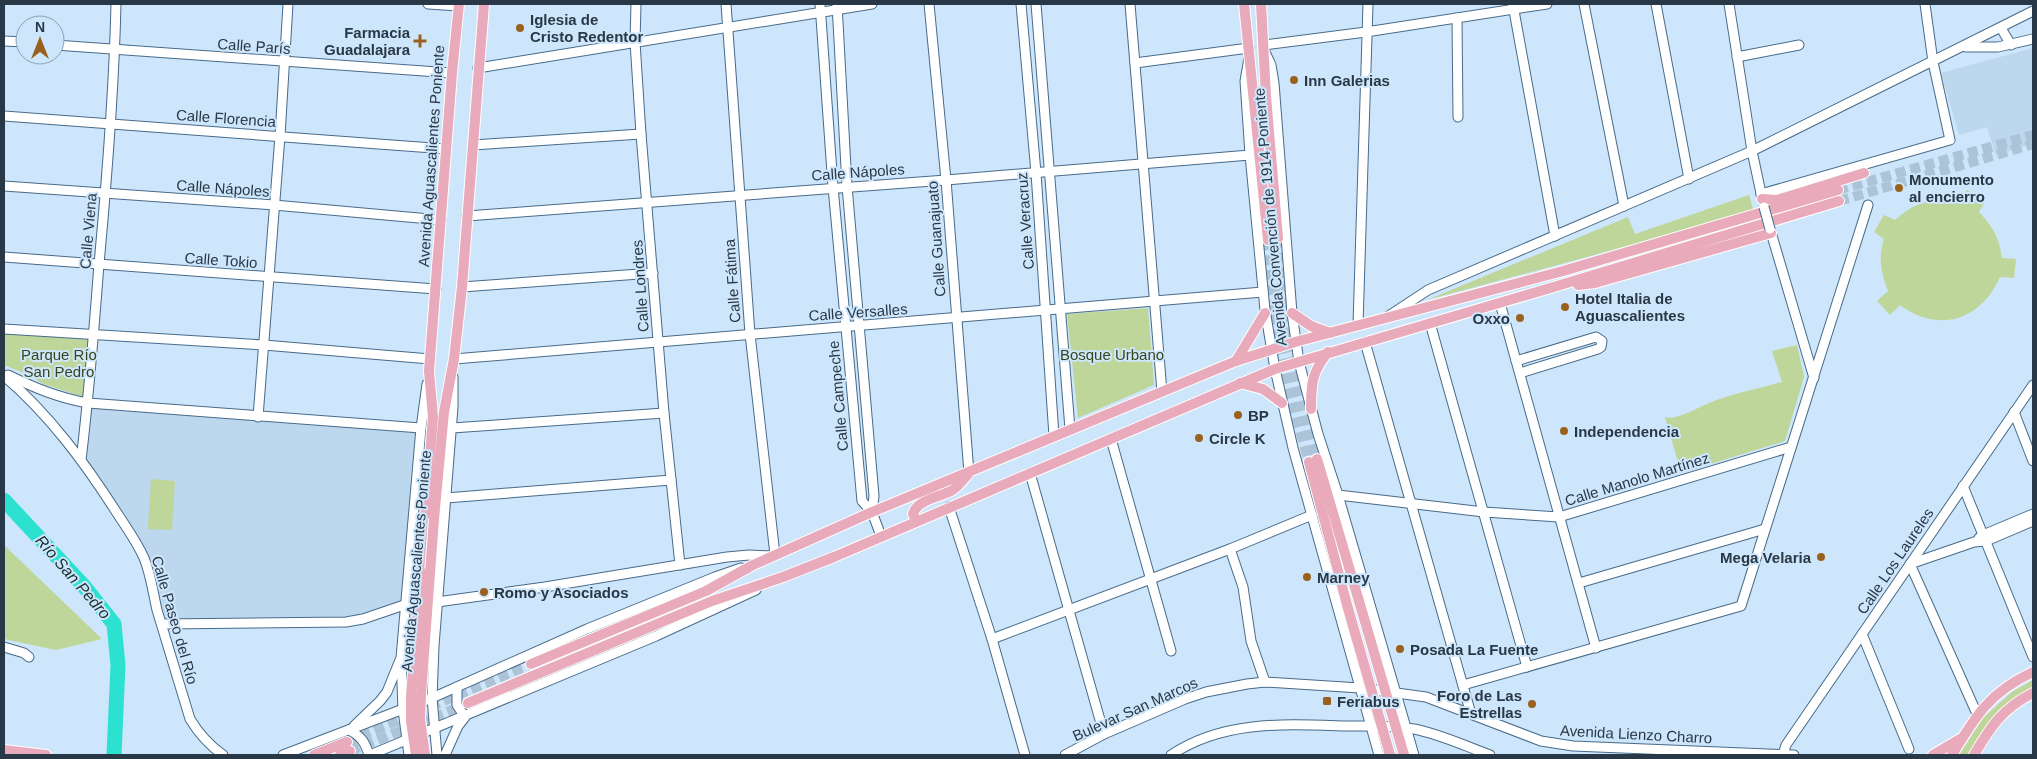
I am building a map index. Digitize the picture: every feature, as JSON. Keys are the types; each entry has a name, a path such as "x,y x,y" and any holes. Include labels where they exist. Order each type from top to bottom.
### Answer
{"main road":[{"name":"Avenida Aguascalientes Poniente","path":"425,755 420,719 434,520 444,412 454,358 462,287 484,4"},
{"name":"Avenida Convención de 1914 Poniente","path":"1244,4 1273,239 1261,4"},
{"name":"Avenida Aguascalientes Poniente","path":"416,755 411,721 411,696 433,417 430,359 458,5"},
{"path":"1762,200 1777,200 1864,173"},
{"path":"531,664 706,591 773,555 872,512 1271,348 1563,271 1838,190"},
{"path":"468,703 712,601 783,578 1275,369 1839,201"},
{"path":"1557,286 1596,283 1771,231"},
{"path":"1236,361 1266,313"},
{"path":"1292,313 1311,326 1330,333"},
{"path":"1311,409 1312,381 1320,362 1328,352"},
{"path":"1239,383 1263,389 1282,403"},
{"path":"1390,755 1347,605 1313,460 1359,601 1404,755"},
{"path":"917,521 913,514 918,505 956,488 969,473"},
{"path":"1952,755 1977,714 1993,696 2018,679 2033,672"},
{"path":"1974,755 1992,725 2022,699 2033,693"},
{"path":"1933,755 1962,737"},
{"path":"314,755 349,747 340,755"},
{"path":"4,750 46,755"}],"street":[{"name":"Calle Viena","path":"81,460 88,403 105,194 115,50 116,4"},
{"path":"258,417 280,136 288,4"},
{"path":"428,4 458,5"},
{"name":"Calle Londres","path":"636,4 635,42 641,134 664,413 680,565"},
{"name":"Calle Fátima","path":"726,4 750,334 773,555"},
{"path":"478,68 727,27 821,8 872,4"},
{"name":"Calle Guanajuato","path":"929,4 946,180 969,473"},
{"name":"Calle Veracruz","path":"1021,4 1036,173 1054,436"},
{"name":"Calle Veracruz","path":"1036,4 1070,429"},
{"path":"1130,4 1162,392"},
{"path":"1358,325 1368,4"},
{"path":"1264,48 1458,18 1514,6 1547,4"},
{"path":"1584,4 1624,206"},
{"path":"1656,4 1688,179"},
{"path":"1729,4 1736,57 1762,200 1814,378"},
{"path":"1762,200 1950,140 1933,62 1925,4"},
{"name":"Calle Campeche","path":"837,6 847,186 874,496 872,512"},
{"path":"1514,6 1555,236"},
{"name":"Calle Campeche","path":"821,8 833,187 862,501 872,512 881,536"},
{"path":"1387,317 1428,290 1752,151 2033,11"},
{"path":"1458,18 1458,117"},
{"path":"2001,28 2011,45"},
{"path":"1963,47 1990,48 2033,39"},
{"path":"1736,57 1799,45"},
{"name":"Calle París","path":"65,46 452,73"},
{"name":"Avenida Convención de 1914 Poniente","path":"1264,48 1271,65 1274,83 1292,313 1299,362 1311,409 1414,755"},
{"path":"1135,63 1249,51"},
{"name":"Avenida Convención de 1914 Poniente","path":"1249,51 1245,81 1250,155 1263,292 1271,348 1282,403 1379,755"},
{"name":"Calle Florencia","path":"4,116 446,148"},
{"path":"473,146 641,134"},
{"name":"Calle Nápoles","path":"467,216 1250,155"},
{"name":"Calle Nápoles","path":"4,186 274,205 441,220"},
{"path":"1463,685 1741,606 1868,205"},
{"name":"Calle Tokio","path":"4,257 436,289"},
{"path":"462,287 653,273"},
{"name":"Calle Versalles","path":"454,358 1263,292"},
{"path":"1500,303 1596,648"},
{"path":"1430,323 1527,667"},
{"path":"4,329 264,345 430,359"},
{"path":"1516,361 1596,337 1602,341 1601,347 1598,349 1520,373"},
{"path":"1365,342 1471,714"},
{"name":"Avenida Aguascalientes Poniente","path":"437,755 432,698 434,633 452,428 454,392 452,370"},
{"name":"Avenida Aguascalientes Poniente","path":"410,755 403,710 402,658 421,428 430,371"},
{"path":"4,374 65,399 88,403 421,428"},
{"name":"Calle Paseo del Río","path":"4,374 25,394 81,460 113,506 144,558 190,718 211,747 223,755"},
{"name":"Calle Los Laureles","path":"1783,755 1786,745 2033,385"},
{"path":"2014,412 2033,461"},
{"path":"452,428 664,413"},
{"path":"1111,439 1170,651"},
{"name":"Calle Manolo Martínez","path":"1338,495 1484,512 1560,517 1792,447"},
{"path":"1030,473 1104,734"},
{"path":"446,498 671,480"},
{"path":"1963,486 2033,657"},
{"path":"949,508 992,639 1025,755"},
{"path":"1984,538 2033,514"},
{"path":"992,639 1230,549 1312,515"},
{"path":"1977,714 1910,564 2033,521"},
{"path":"1579,583 1765,529"},
{"path":"1230,549 1243,587 1251,641 1265,682"},
{"path":"437,602 727,557 773,555"},
{"path":"283,755 403,710 587,629 715,577 753,565"},
{"path":"349,730 364,740 370,755 434,728 466,717 656,636 783,578"},
{"path":"162,624 346,622 407,604"},
{"path":"404,630 421,637 434,633"},
{"path":"1862,634 1909,750"},
{"path":"4,647 24,653 29,657"},
{"path":"349,730 387,692 402,658"},
{"path":"1354,668 1358,671 1374,673 1387,660"},
{"name":"Bulevar San Marcos","path":"1065,755 1104,734 1185,699 1206,692 1246,684 1265,682 1396,692"},
{"path":"457,687 457,705 466,717"},
{"name":"Avenida Lienzo Charro","path":"1396,692 1426,697 1541,742 1573,746 1794,755"},
{"path":"2022,699 2033,702"},
{"path":"446,755 453,736 466,717"},
{"path":"1171,755 1206,737 1250,726 1285,724 1406,728 1426,732 1490,755"}],"shaded area":[{"path":"2033,48 2033,144 1996,155 1987,127 1959,135 1941,73"},
{"path":"88,403 421,428 407,604 363,619 162,624 144,558 81,460"}],"green space":[{"path":"1967,190 1985,201 1979,212 1995,233 2002,258 2016,259 2014,278 2000,277 1992,292 1982,304 1958,318 1944,320 1929,319 1915,314 1900,305 1890,315 1877,301 1888,291 1881,265 1884,239 1874,232 1884,215 1895,220 1910,209 1925,202 1941,200 1960,202"},
{"path":"1749,195 1754,212 1427,300 1628,217 1635,234"},
{"name":"Bosque Urbano","path":"1148,308 1154,385 1078,418 1067,314"},
{"name":"Parque Río San Pedro","path":"4,334 88,339 84,397 43,384 29,375 4,365"},
{"path":"1797,345 1804,377 1785,441 1681,473 1665,417 1677,417 1708,403 1782,382 1772,351"},
{"path":"151,479 175,481 172,530 148,529"},
{"path":"4,545 102,639 56,650 4,639"},
{"path":"2033,680 2033,690 1970,755 1959,755 1983,718 2012,692"}],"waterway":[{"name":"Río San Pedro","path":"4,500 83,585 114,624 118,665 114,755"}],"tunnel":[{"path":"1838,190 2033,135"},
{"path":"1839,201 2033,144"},
{"path":"1278,238 1287,347 1317,459"},
{"path":"1268,240 1279,346 1287,384 1309,462"},
{"path":"347,742 531,664"},
{"path":"350,751 465,705"}],"place":[{"name":"Iglesia de Cristo Redentor","path":"520,28"},
{"name":"Farmacia Guadalajara","path":"420,41"},
{"name":"Inn Galerias","path":"1294,80"},
{"name":"Monumento al encierro","path":"1899,188"},
{"name":"Hotel Italia de Aguascalientes","path":"1565,307"},
{"name":"Oxxo","path":"1520,318"},
{"name":"BP","path":"1238,415"},
{"name":"Independencia","path":"1564,431"},
{"name":"Circle K","path":"1199,438"},
{"name":"Mega Velaria","path":"1821,557"},
{"name":"Marney","path":"1307,577"},
{"name":"Romo y Asociados","path":"484,592"},
{"name":"Posada La Fuente","path":"1400,649"},
{"name":"Feriabus","path":"1327,701"},
{"name":"Foro de Las Estrellas","path":"1532,704"}]}
